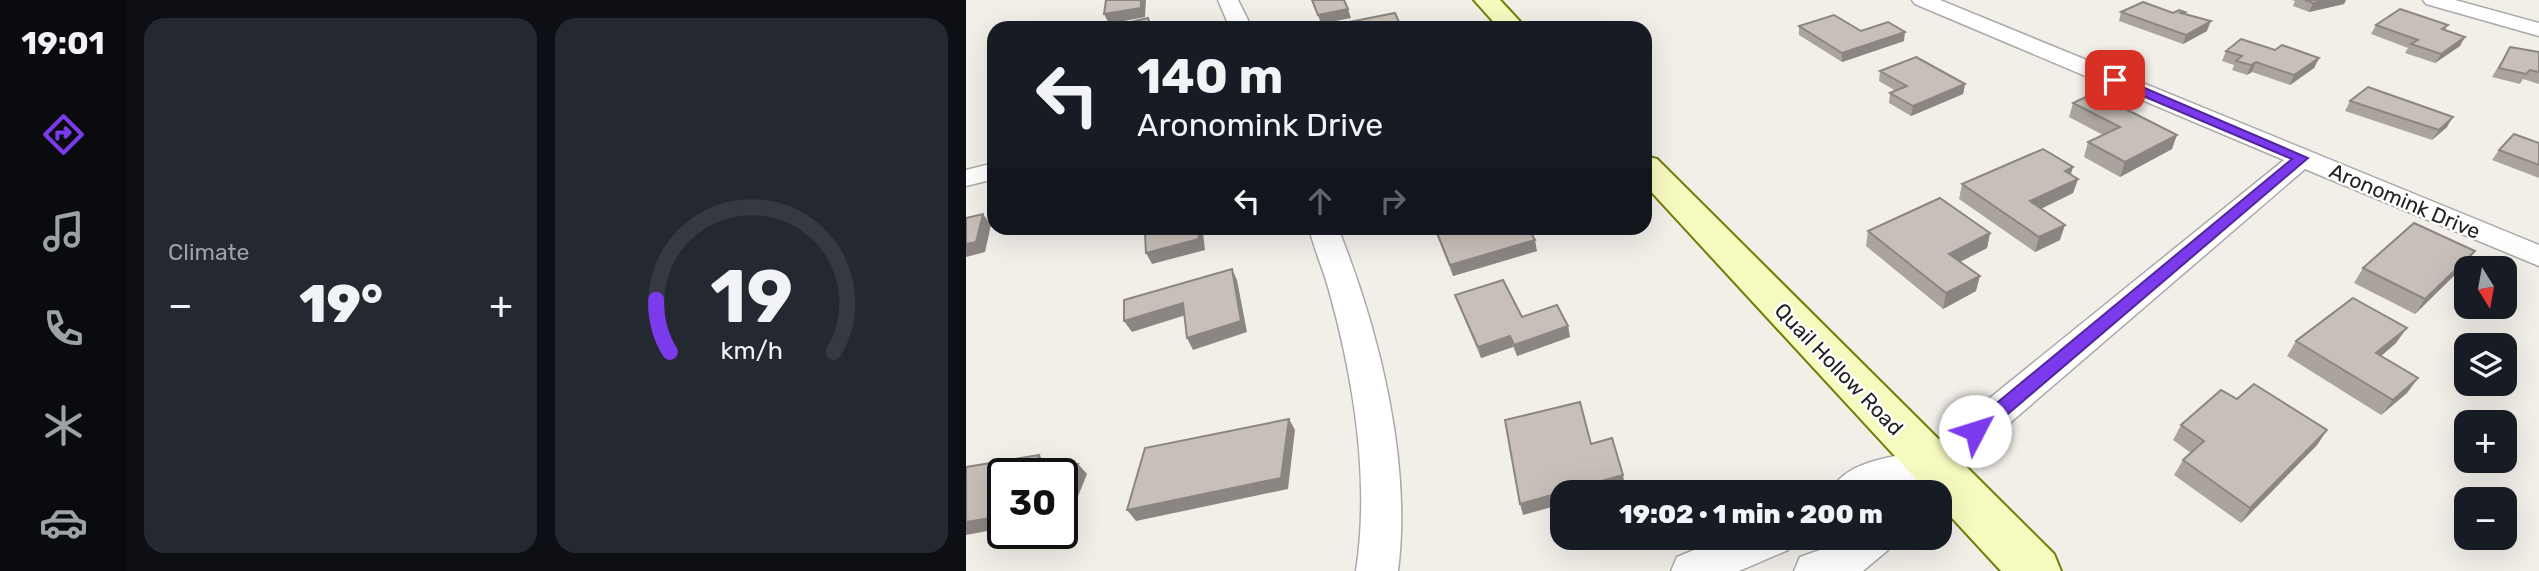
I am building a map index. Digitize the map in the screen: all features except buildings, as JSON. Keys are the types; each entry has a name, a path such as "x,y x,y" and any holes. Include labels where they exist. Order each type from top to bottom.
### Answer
{"main road":[{"path":"1486,0 1506,21"},
{"name":"Quail Hollow Road","path":"1652,174 1926,479 2035,571"}],"street":[{"path":"1228,0 1238,21"},
{"name":"Aronomink Drive","path":"1922,0 2539,256"},
{"path":"2434,0 2539,30"},
{"path":"1873,480 1884,474 1926,479 2302,158"},
{"path":"966,178 987,173"},
{"path":"1326,235 1355,318 1365,368 1377,453 1381,518 1382,544 1377,571"},
{"path":"1692,571 1742,550"},
{"path":"1815,571 1845,560 1857,550"}],"route":[{"path":"1975,431 2302,158 2115,80"}]}
